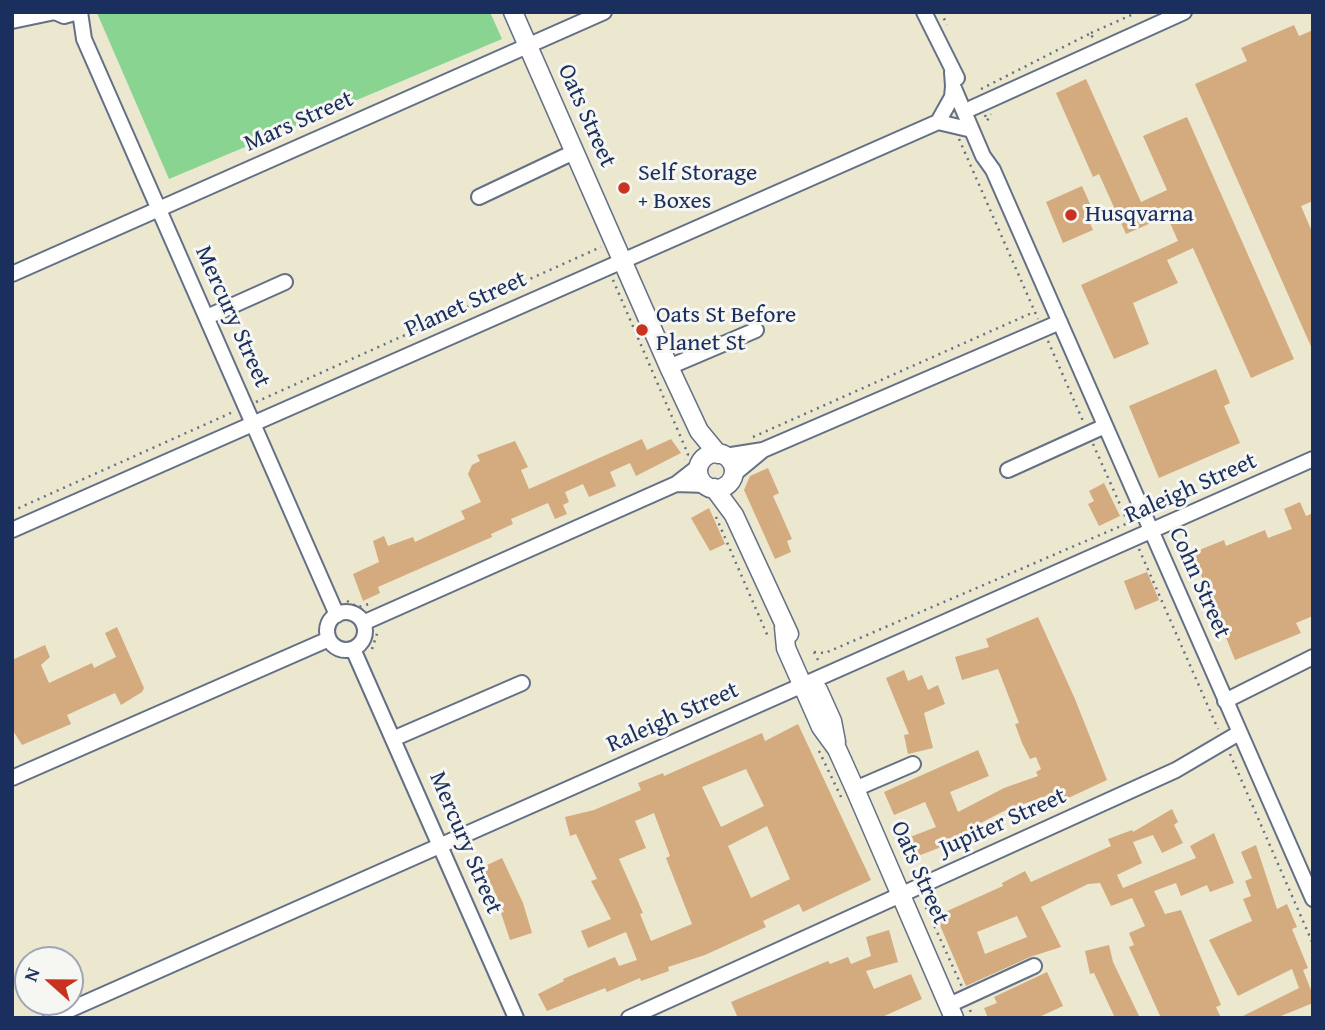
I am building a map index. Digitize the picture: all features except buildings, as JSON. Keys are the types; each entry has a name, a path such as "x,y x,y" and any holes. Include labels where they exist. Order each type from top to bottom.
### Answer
{"main road":[{"name":"Oats Street","path":"513,12 699,431 732,463 719,487"},
{"name":"Oats Street","path":"699,431 695,463 700,477 719,487 734,515 809,683 821,727 837,749 951,1011"},
{"path":"695,463 710,454 722,455"}],"street":[{"name":"Mars Street","path":"12,274 604,12"},
{"name":"Cohn Street","path":"923,12 972,130 993,170 1313,899"},
{"path":"972,108 1184,12"},
{"path":"19,17 69,13"},
{"name":"Mercury Street","path":"69,13 84,39 337,615"},
{"name":"Cohn Street","path":"952,79 960,81 992,157 993,170"},
{"path":"952,79 952,97 938,122 972,130"},
{"name":"Planet Street","path":"12,530 938,122"},
{"path":"479,197 574,152"},
{"path":"207,317 285,282"},
{"path":"722,455 762,450 1060,322"},
{"path":"669,367 755,330"},
{"path":"1008,470 1105,426"},
{"path":"676,484 719,487 762,450"},
{"name":"Raleigh Street","path":"51,1018 1313,459"},
{"path":"363,623 676,484 695,463"},
{"path":"349,612 363,623 365,635 353,649 342,649 329,639 328,628 337,615 349,612"},
{"path":"12,778 329,639"},
{"name":"Mercury Street","path":"353,649 395,738 516,1018"},
{"path":"1226,701 1313,657"},
{"path":"395,738 522,682"},
{"name":"Jupiter Street","path":"629,1018 1211,751 1239,733"},
{"path":"855,789 913,764"},
{"path":"951,1011 966,997 1034,966"}],"path":[{"path":"1091,33 1138,12"},
{"path":"256,402 601,247"},
{"path":"613,280 688,454 695,463"},
{"path":"749,439 1035,311"},
{"path":"12,511 236,411"},
{"path":"719,487 771,642"},
{"path":"818,660 814,652 825,653 1128,523"},
{"path":"347,601 358,607 378,601"},
{"path":"372,649 377,632"},
{"path":"923,901 973,1018"}],"green space":[{"path":"490,12 502,39 169,179 97,13"}],"place":[{"name":"Self Storage + Boxes","path":"624,188"},
{"name":"Husqvarna","path":"1071,215"},
{"name":"Oats St Before Planet St","path":"642,330"}]}
